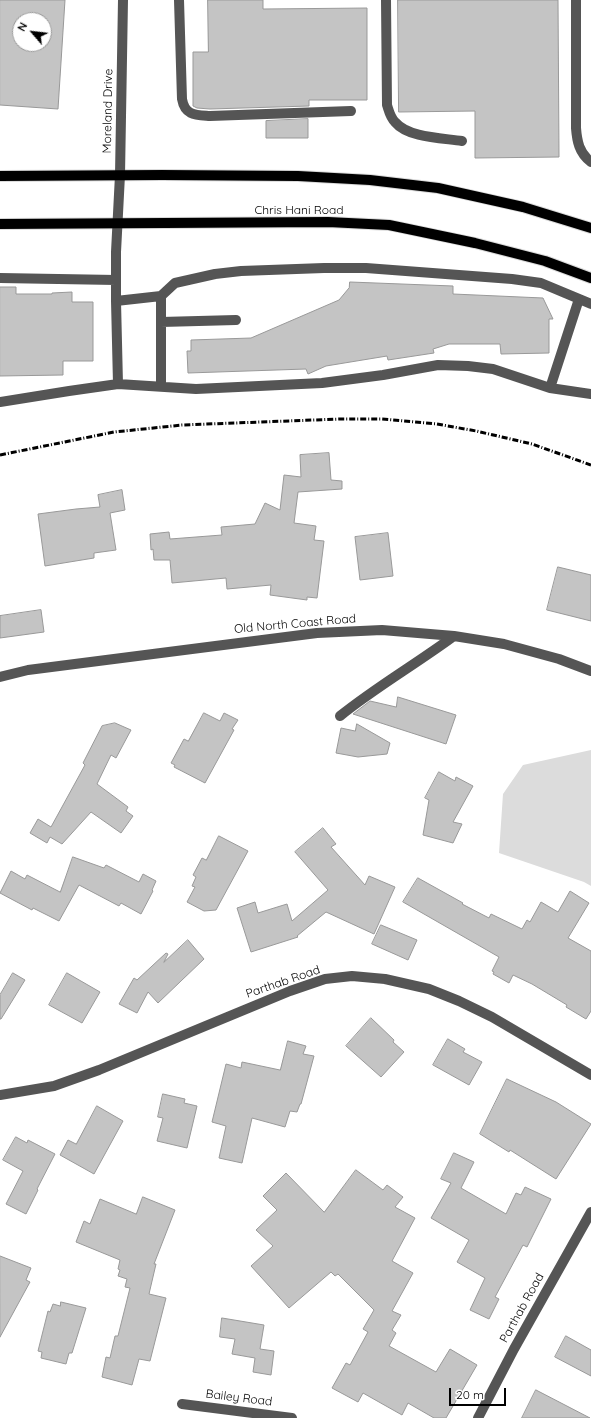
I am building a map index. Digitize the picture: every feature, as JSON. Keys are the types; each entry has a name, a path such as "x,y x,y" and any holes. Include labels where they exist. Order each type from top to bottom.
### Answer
{"main road":[{"path":"0,176 120,174 298,176 370,180 438,188 523,207 591,228"},
{"name":"Chris Hani Road","path":"0,224 328,222 389,225 475,243 545,261 591,278"}],"street":[{"name":"Moreland Drive","path":"118,384 116,280 120,174 123,0"},
{"path":"179,0 182,99 186,110 190,113 210,116 351,111"},
{"path":"386,0 387,105 391,117 404,130 416,134 462,141"},
{"path":"576,0 576,128 578,142 582,152 591,162"},
{"path":"116,301 161,296 175,283 215,274 240,271 366,268 512,279 541,283 591,304"},
{"path":"0,278 116,280"},
{"path":"161,296 161,386"},
{"path":"550,388 579,299"},
{"path":"161,322 236,320"},
{"path":"0,402 118,384 196,389 322,382 383,375 438,365 493,369 550,388 591,394"},
{"name":"Old North Coast Road","path":"0,677 28,670 317,633 382,630 454,636 504,644 559,659 591,670"},
{"path":"340,716 364,697 454,636"},
{"name":"Parthab Road","path":"0,1095 54,1086 99,1070 290,991 325,980 352,976 386,979 429,989 459,1001 492,1017 591,1075"},
{"name":"Parthab Road","path":"478,1418 514,1349 591,1212"},
{"name":"Bailey Road","path":"182,1404 292,1418"}],"shaded area":[{"path":"591,750 591,886 584,882 499,853 503,794 523,765"}],"building":[{"path":"0,0 65,0 58,109 0,105"},
{"path":"208,0 263,0 263,9 367,8 367,100 309,100 309,106 210,109 197,108 193,106 193,52 208,52"},
{"path":"398,0 558,0 559,157 475,158 475,111 399,112"},
{"path":"308,119 308,138 266,138 266,121"},
{"path":"350,282 453,286 453,294 543,298 553,319 549,319 549,353 501,354 500,344 449,344 433,349 434,353 388,360 387,356 326,366 308,374 306,369 188,373 187,351 191,351 191,340 251,338 339,300 349,288"},
{"path":"0,287 16,287 16,294 52,294 72,292 72,302 93,302 93,361 63,361 63,375 0,376"},
{"path":"329,453 331,480 342,481 342,489 298,492 294,523 316,526 314,540 324,541 317,598 307,597 307,600 270,595 271,585 227,589 226,578 172,583 170,560 154,560 153,549 151,550 150,534 169,532 170,539 222,535 221,527 255,524 265,503 280,510 284,475 301,477 300,455"},
{"path":"122,490 125,510 110,513 116,550 94,553 94,558 45,566 38,514 100,507 98,495"},
{"path":"388,533 393,576 360,580 355,537"},
{"path":"558,567 591,575 591,621 547,610"},
{"path":"41,610 44,632 0,638 0,616"},
{"path":"398,697 456,715 446,744 353,714 370,701 396,707"},
{"path":"204,713 220,721 224,713 238,720 205,783 174,767 175,765 171,763 184,739 188,741"},
{"path":"115,723 131,730 116,758 111,755 97,784 128,807 126,811 133,816 121,833 91,812 62,844 50,837 47,843 30,833 38,819 51,827 85,765 83,763 102,726"},
{"path":"357,724 390,743 387,754 358,757 336,753 341,728 355,731"},
{"path":"439,772 455,781 456,777 473,786 453,822 462,824 453,843 423,835 429,800 425,798"},
{"path":"323,828 336,844 331,847 365,885 369,876 395,887 374,934 326,912 297,936 298,937 251,952 237,908 255,902 258,913 287,904 292,921 328,890 295,852"},
{"path":"219,836 248,851 216,910 204,911 187,902 195,887 192,886 196,877 193,875 202,858 206,860"},
{"path":"73,857 104,868 106,865 139,882 143,874 156,881 152,890 153,891 141,914 121,903 119,906 79,885 59,921 33,908 32,910 0,893 11,871 25,879 27,875 60,892"},
{"path":"418,878 489,918 491,914 522,929 527,920 530,922 541,902 558,912 570,891 589,903 568,938 591,951 591,1011 586,1019 566,1007 567,1005 532,984 513,975 509,983 493,974 494,972 492,971 499,957 403,902"},
{"path":"381,925 417,940 408,960 372,944"},
{"path":"188,940 204,959 158,1003 148,992 137,1013 119,1004 134,978 137,980 166,953 168,954 164,962"},
{"path":"13,973 25,980 0,1019 0,995"},
{"path":"67,973 100,992 82,1023 49,1005"},
{"path":"371,1018 404,1052 381,1077 346,1046"},
{"path":"448,1039 465,1049 463,1052 482,1062 469,1085 433,1065"},
{"path":"288,1041 306,1046 303,1054 314,1056 301,1104 297,1112 290,1111 285,1127 252,1118 242,1163 219,1158 226,1126 212,1122 226,1064 241,1068 242,1062 280,1070"},
{"path":"507,1079 556,1102 591,1124 556,1179 510,1150 509,1152 480,1134"},
{"path":"163,1094 185,1099 184,1103 197,1106 187,1148 157,1141 163,1118 158,1117"},
{"path":"97,1106 123,1121 94,1174 60,1155 68,1140 76,1144"},
{"path":"16,1137 27,1143 28,1140 55,1154 26,1214 6,1204 23,1171 3,1160"},
{"path":"454,1153 474,1162 461,1188 506,1214 516,1193 521,1195 525,1187 551,1199 527,1247 523,1245 495,1297 499,1299 489,1319 470,1310 485,1278 457,1262 469,1240 431,1218 451,1183 441,1179"},
{"path":"356,1170 383,1190 387,1185 403,1197 395,1207 415,1218 392,1261 413,1273 392,1311 401,1315 392,1330 396,1333 389,1346 436,1372 450,1349 477,1365 446,1418 434,1418 408,1403 402,1415 363,1393 358,1402 332,1388 346,1363 350,1365 368,1332 363,1329 374,1310 338,1274 335,1276 331,1272 289,1308 251,1266 273,1246 256,1230 277,1210 263,1196 286,1173 324,1212"},
{"path":"143,1197 175,1210 154,1264 156,1264 149,1294 166,1298 150,1361 139,1359 132,1385 102,1377 106,1357 110,1358 115,1336 118,1336 130,1288 125,1287 127,1279 118,1276 120,1270 118,1269 120,1260 76,1242 84,1221 90,1224 100,1199 136,1214"},
{"path":"0,1256 31,1268 26,1280 30,1282 0,1337"},
{"path":"61,1302 86,1308 72,1353 69,1353 66,1364 41,1358 42,1352 38,1351 48,1311 50,1312 53,1304 60,1306"},
{"path":"222,1318 264,1325 260,1349 274,1351 271,1375 253,1372 255,1358 232,1354 235,1339 220,1337"},
{"path":"566,1336 591,1350 591,1376 555,1357"},
{"path":"536,1390 590,1418 522,1418"}],"railway":[{"path":"0,455 114,432 182,425 340,419 382,419 437,424 476,431 532,444 591,465"}]}
